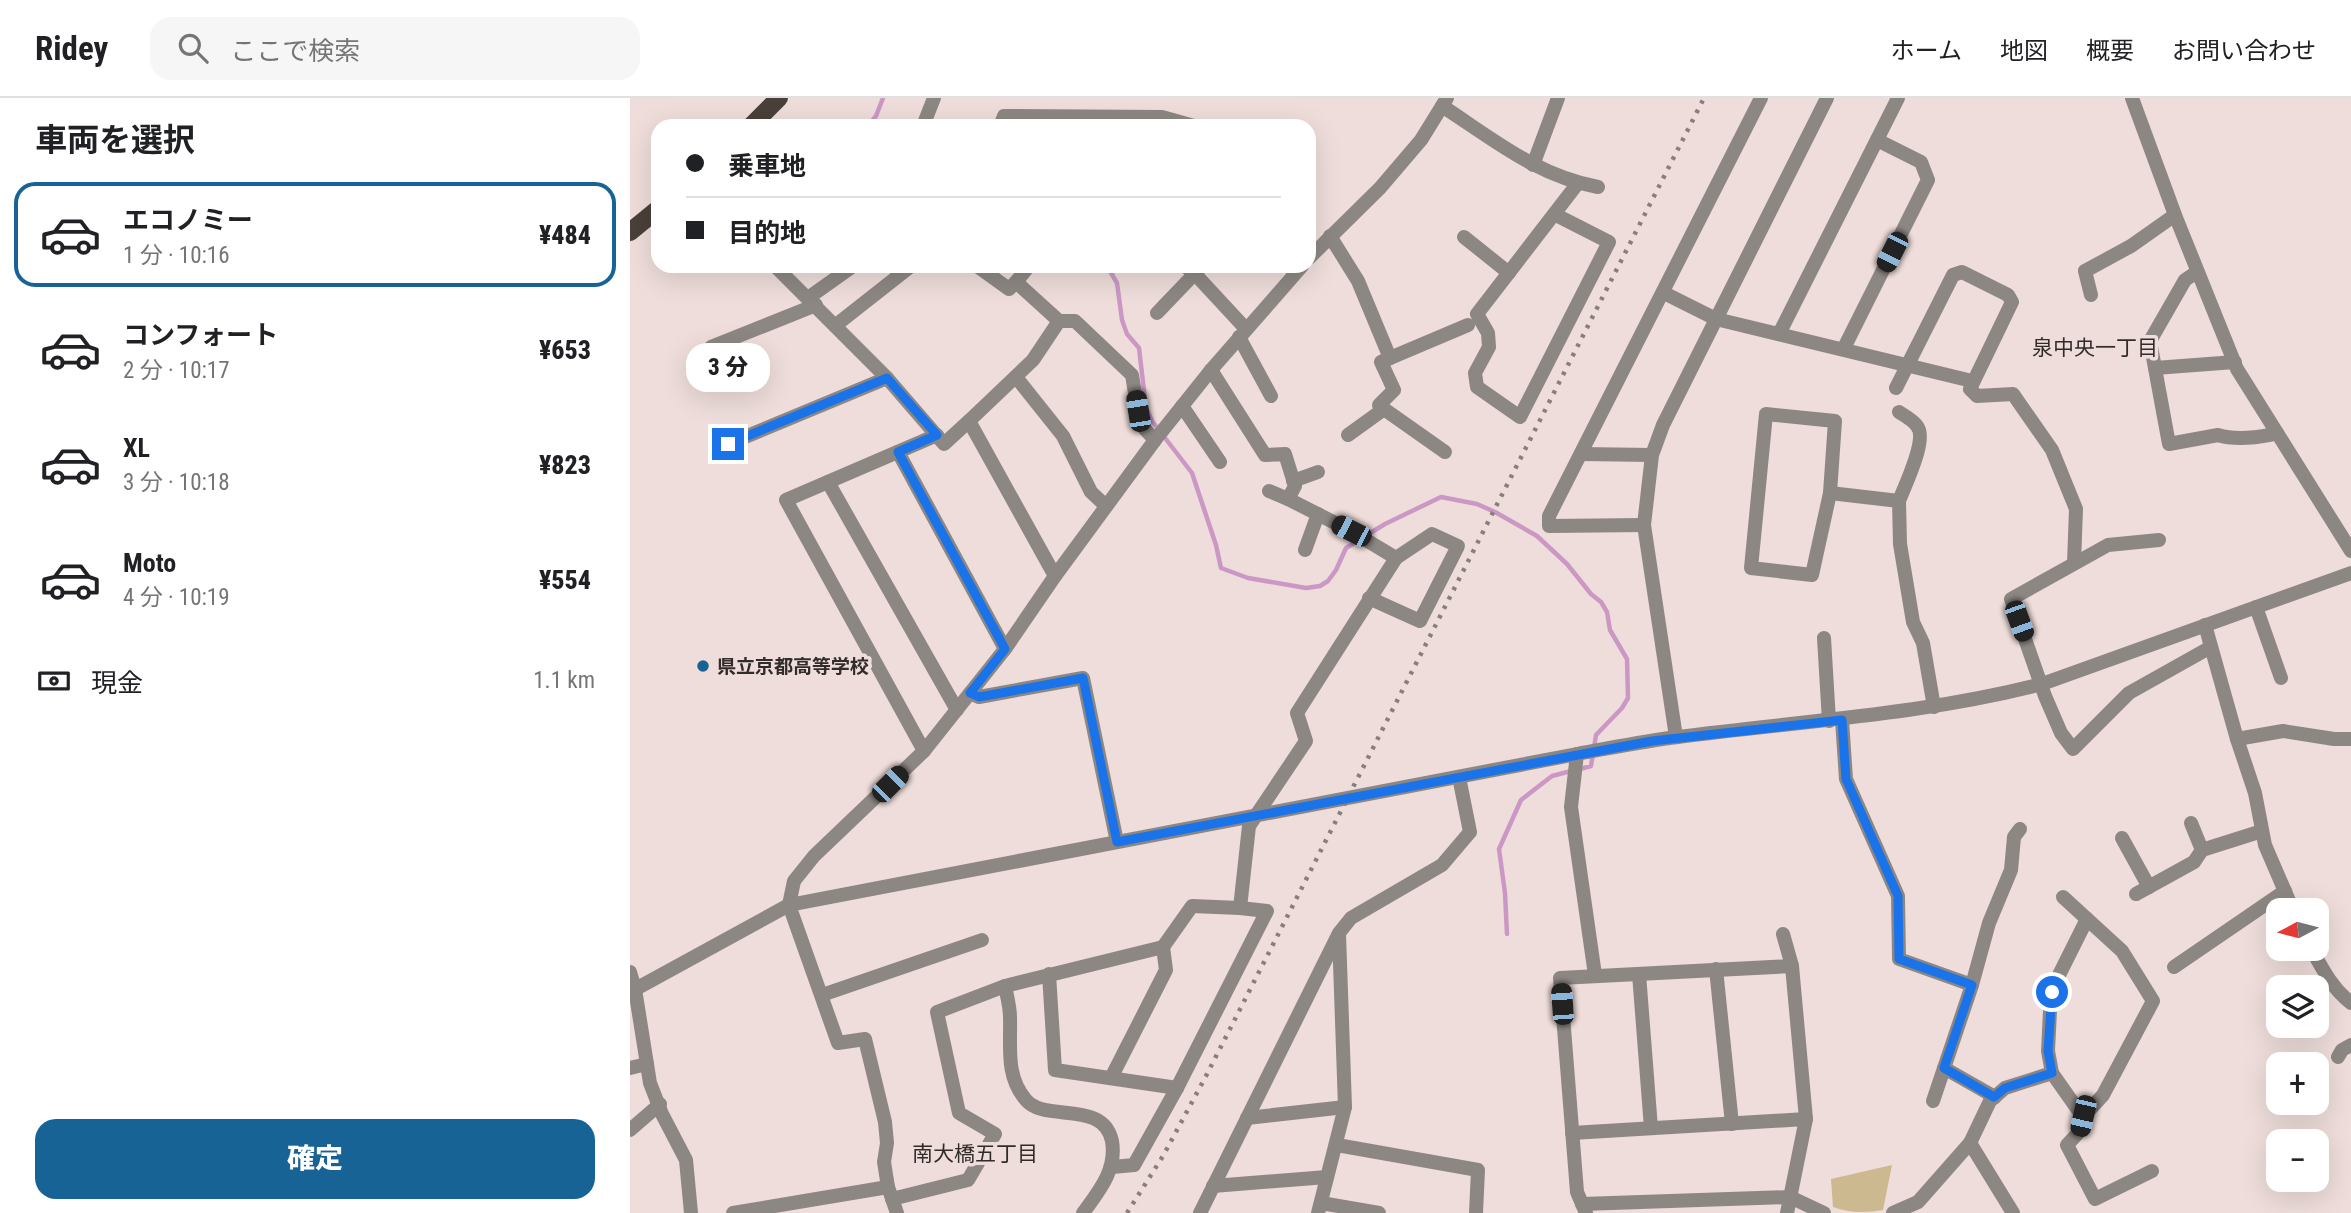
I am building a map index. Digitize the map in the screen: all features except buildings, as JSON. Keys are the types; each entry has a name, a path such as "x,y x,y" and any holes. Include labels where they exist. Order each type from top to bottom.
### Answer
{"main road":[{"path":"758,119 779,98"},
{"path":"630,232 651,215"}],"street":[{"path":"926,119 934,98"},
{"path":"1533,165 1558,98"},
{"path":"1644,525 1549,526 1549,516 1761,98"},
{"path":"1676,737 1644,525 1652,455 1663,425 1827,98"},
{"path":"1779,334 1898,98"},
{"path":"2132,98 2197,272 2235,362 2351,551"},
{"path":"1316,245 1330,236 1380,188 1421,140 1444,102 1533,165 1577,183 1598,187"},
{"path":"1003,119 1004,116 1084,119"},
{"path":"1150,119 1169,119"},
{"path":"1844,348 1928,180 1921,162 1877,140"},
{"path":"1554,214 1609,242 1520,417 1477,387 1475,373 1489,347 1488,333 1477,314 1577,183"},
{"path":"2091,295 2085,271 2131,246 2175,215"},
{"path":"1330,236 1358,281 1390,358"},
{"path":"1464,237 1509,272"},
{"path":"1896,388 1953,275 1962,272 2008,295 2012,302 1970,388 1977,396 2013,394 2052,450 2076,509 2074,563"},
{"path":"2197,272 2185,280 2150,341 2169,444 2218,435 2267,436 2277,433"},
{"path":"782,273 887,378 944,444 1033,360 1059,321"},
{"path":"711,347 812,302 845,273"},
{"path":"836,325 902,273"},
{"path":"987,273 1009,289 1023,273"},
{"path":"1157,313 1191,273"},
{"path":"1197,273 1242,333 1271,396"},
{"path":"892,1200 884,1163 887,1143 885,1122 865,1039 838,1043 789,905 793,881 814,856 924,751 1005,649 1155,440 1242,333 1296,273"},
{"path":"1016,282 1059,321 1075,321 1132,375 1143,427 1155,440"},
{"path":"1664,293 1716,319 1972,381"},
{"path":"1445,452 1379,405 1394,390 1381,362 1468,325"},
{"path":"2155,368 2235,362"},
{"path":"1211,370 1265,455 1285,454 1295,486 1288,499"},
{"path":"1016,377 1063,436 1091,492 1106,506"},
{"path":"728,444 887,378"},
{"path":"1182,406 1220,462"},
{"path":"1348,435 1384,409"},
{"path":"1899,412 1918,426 1921,436 1920,446 1899,501 1900,544 1913,622 1923,643 1934,707"},
{"path":"1766,414 1835,421 1830,493 1812,575 1751,568 1766,414"},
{"path":"969,421 1055,576"},
{"path":"924,751 786,500 937,435"},
{"path":"898,452 1005,649"},
{"path":"1581,454 1652,455"},
{"path":"1293,481 1318,472"},
{"path":"828,482 957,709"},
{"path":"1269,491 1318,514 1396,558"},
{"path":"1830,493 1899,501"},
{"path":"1305,550 1318,514"},
{"path":"1240,908 1249,826 1306,741 1297,713 1369,598 1396,558 1432,534 1458,546 1420,621 1369,598"},
{"path":"2158,540 2108,545 2011,599 2061,733 2073,748 2129,693 2211,647"},
{"path":"633,991 789,905 1577,754 1676,737 1835,720 1994,697 2042,684 2351,573"},
{"path":"2256,607 2281,678"},
{"path":"2205,625 2255,793 2265,845 2288,898"},
{"path":"1824,638 1846,779 1898,896 1899,959 1972,985"},
{"path":"970,693 979,697 1083,678 1117,842"},
{"path":"2237,739 2283,731 2334,740 2351,739"},
{"path":"1577,754 1572,807 1595,975"},
{"path":"1200,1213 1339,933 1351,918 1442,865 1470,832 1459,777"},
{"path":"2191,823 2202,850"},
{"path":"1933,1101 1972,985 1989,923 2011,870 2014,837 2020,829"},
{"path":"2122,838 2143,890 2194,862 2202,850 2262,831"},
{"path":"2174,967 2285,891"},
{"path":"2063,897 2122,951 2153,1001 2103,1094 2083,1116 2079,1132 2067,1146 2095,1199 2151,1171"},
{"path":"733,1213 892,1200 968,1180 995,1134 958,1113 937,1012 1005,986 1163,947 1192,906 1267,911 1177,1088 1134,1165 1112,1167"},
{"path":"2083,1116 2052,1073 2048,1051 2052,992 2087,919"},
{"path":"1339,933 1345,1107 1319,1208 1379,1213"},
{"path":"1783,934 1792,966 1806,1119 1787,1213"},
{"path":"822,995 982,940"},
{"path":"1111,1078 1166,970 1163,947"},
{"path":"2318,961 2330,984 2340,996 2351,1003"},
{"path":"1792,966 1560,978 1577,1192 1584,1208 1790,1197 1824,1213"},
{"path":"1716,969 1732,1124"},
{"path":"630,972 650,1083 686,1160 691,1213"},
{"path":"1049,974 1055,1070 1177,1088"},
{"path":"1639,974 1651,1128"},
{"path":"1005,986 1010,1014 1010,1067 1026,1101 1034,1107 1090,1116 1103,1124 1110,1133 1113,1145 1112,1167 1083,1213"},
{"path":"2338,1057 2342,1050 2351,1045"},
{"path":"630,1068 647,1064"},
{"path":"1944,1068 1994,1097"},
{"path":"1893,1213 1922,1208 1970,1143 1994,1097 2005,1088 2052,1073"},
{"path":"630,1130 660,1104"},
{"path":"1247,1118 1345,1107"},
{"path":"1572,1133 1806,1119"},
{"path":"1970,1143 2013,1213"},
{"path":"1337,1145 1478,1170 1476,1213"},
{"path":"1213,1186 1327,1177"}],"shaded area":[{"path":"1892,1165 1883,1210 1857,1212 1833,1207 1831,1179"}],"waterway":[{"path":"874,119 883,98"},
{"path":"1111,273 1117,283 1122,320 1127,334 1139,348 1146,408 1152,421 1192,473 1221,568 1248,578 1306,588 1320,586 1328,581 1336,570 1346,548 1385,524 1441,497 1477,504 1495,512 1537,536 1567,564 1591,594 1601,602 1607,612 1610,630 1627,659 1628,698 1596,735 1591,766 1580,769"},
{"path":"1507,934 1499,849 1521,800 1552,776 1571,771"}],"railway":[{"path":"1127,1213 1163,1156 1206,1076 1704,98"}],"place":[{"name":"県立京都高等学校","path":"703,666"}],"district":[{"name":"泉中央一丁目","path":"2095,348"},
{"name":"南大橋五丁目","path":"975,1154"}],"route":[{"path":"728,444 887,378 937,435 898,452 1005,649 970,693 979,697 1083,678 1117,842 1652,741 1842,720 1846,779 1898,896 1899,959 1972,985 1944,1068 1994,1097 2005,1088 2052,1073 2048,1051 2052,992"}]}
